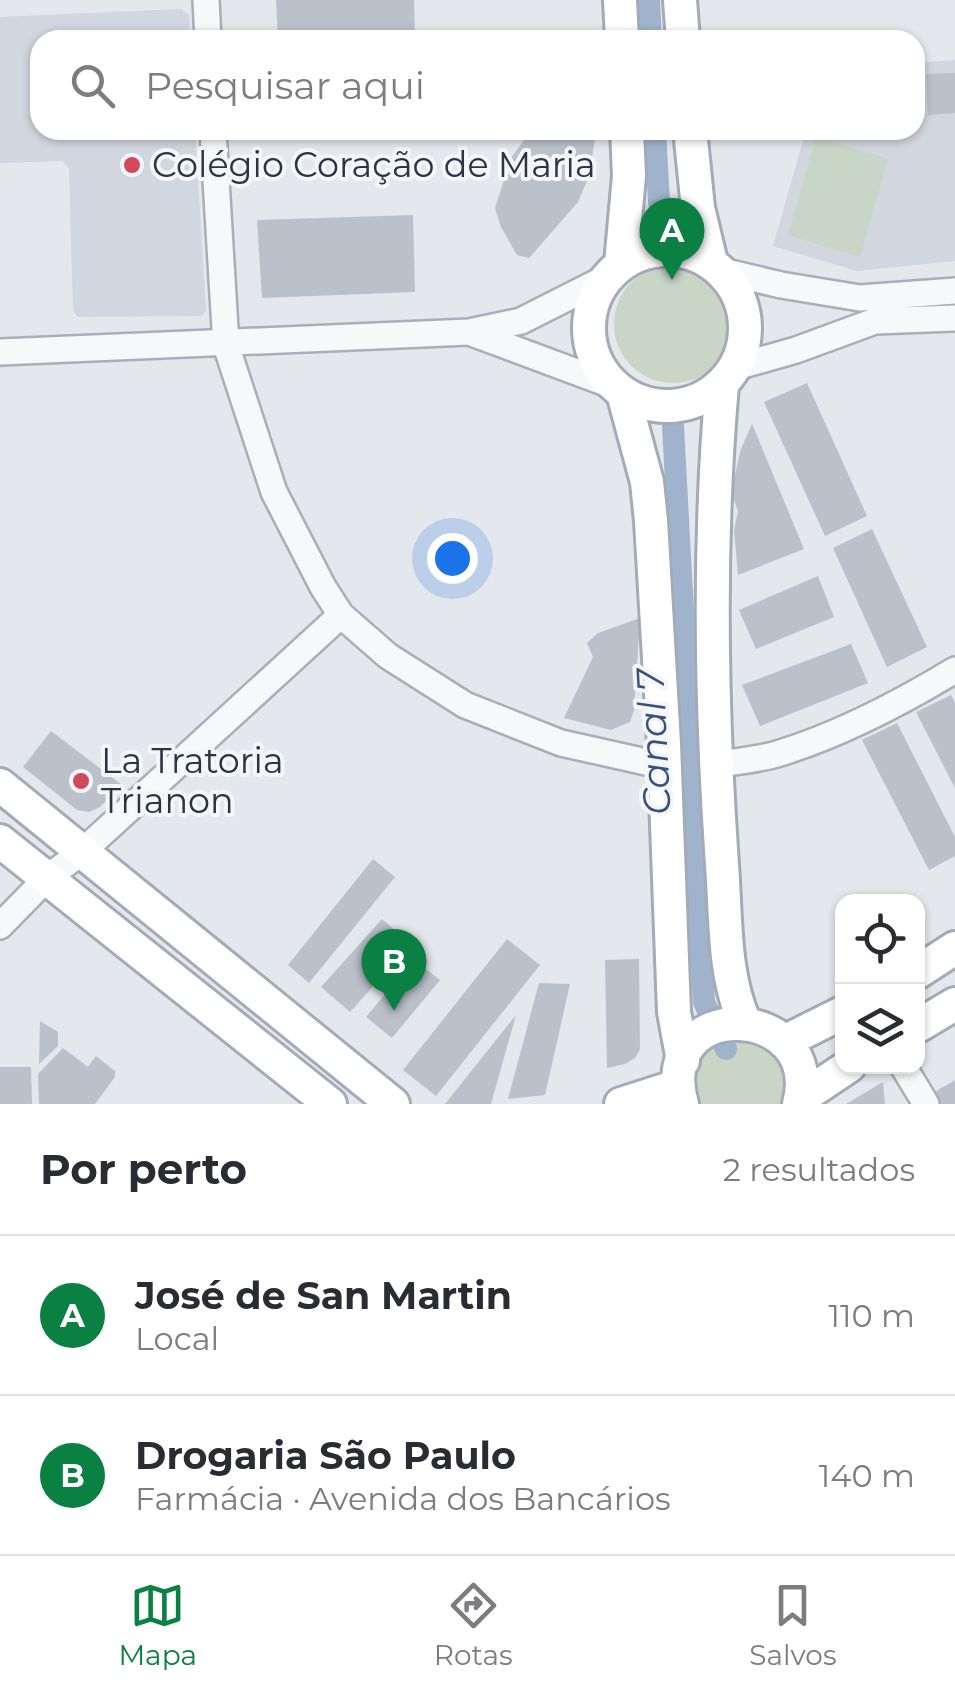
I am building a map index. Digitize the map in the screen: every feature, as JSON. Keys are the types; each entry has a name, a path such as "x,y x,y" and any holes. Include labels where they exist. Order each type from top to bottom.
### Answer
{"main road":[{"path":"620,0 622,30"},
{"path":"680,0 682,30"},
{"path":"627,140 629,176 613,271 590,314 592,353 601,371 619,390 648,404 674,406 700,399 729,376"},
{"path":"691,140 698,208 716,266"},
{"path":"613,271 642,253 666,249 689,252 716,266 735,287 745,316 744,347 729,376 712,491 715,764 729,963 737,1006 745,1023"},
{"path":"619,390 647,482 681,1084"},
{"path":"0,784 393,1104"},
{"path":"0,841 330,1104"},
{"path":"925,1022 955,1004"},
{"path":"784,1042 835,1016"},
{"path":"681,1084 686,1049 704,1032 730,1023 745,1023 760,1026 784,1042 799,1068 800,1101"},
{"path":"800,1101 839,1074"},
{"path":"621,1104 681,1084"}],"street":[{"path":"206,0 208,30"},
{"path":"214,140 226,345 274,492 341,615 388,656 465,705 562,743 664,766"},
{"path":"716,266 874,309 955,318"},
{"path":"0,352 469,332 521,320 613,271"},
{"path":"729,376 796,350 874,309 955,291"},
{"path":"469,332 619,390"},
{"path":"0,926 46,878 83,851 341,615"},
{"path":"715,764 775,755 834,732 892,709 955,670"},
{"path":"908,1074 926,1104"}],"shaded area":[{"name":"Colégio Coração de Maria","path":"181,9 189,15 190,30 30,30 30,140 196,140 206,311 201,316 78,317 73,311 69,168 62,161 0,163 0,17"},
{"path":"955,60 955,261 857,271 773,246 803,140 925,140 925,62"}],"green space":[{"path":"815,140 888,159 860,257 788,235"},
{"path":"673,265 696,270 715,282 727,301 732,324 727,347 715,366 696,378 673,383 650,378 631,366 619,347 614,324 619,301 631,282 650,270"},
{"path":"752,1040 780,1066 780,1104 694,1104 694,1073 702,1054 721,1043"}],"building":[{"path":"276,0 414,0 415,30 278,30"},
{"path":"955,73 955,113 928,115 926,74"},
{"path":"524,140 595,140 589,176 578,202 529,258 517,255 495,208 511,158"},
{"path":"413,215 415,292 262,298 257,220"},
{"path":"807,383 867,516 825,536 764,402"},
{"path":"752,424 804,549 738,575 734,530 738,511 731,492 741,449"},
{"path":"872,529 927,647 887,667 833,548"},
{"path":"818,576 834,617 756,649 739,610"},
{"path":"640,618 630,722 611,730 564,718 593,657 587,643 598,633"},
{"path":"851,644 868,683 760,726 742,685"},
{"path":"951,695 955,703 955,788 916,712"},
{"path":"897,723 955,837 955,856 929,870 862,740"},
{"path":"51,731 122,785 100,807 89,812 77,810 23,767"},
{"path":"373,859 395,877 309,983 288,965"},
{"path":"382,919 411,944 350,1012 321,987"},
{"path":"507,939 540,965 436,1096 403,1070"},
{"path":"639,959 640,1049 625,1064 607,1068 605,960"},
{"path":"414,960 440,980 392,1038 366,1017"},
{"path":"539,983 570,984 545,1095 508,1099"},
{"path":"516,1015 491,1104 445,1104"},
{"path":"40,1021 58,1032 58,1046 39,1064"},
{"path":"63,1048 88,1067 96,1056 115,1071 115,1077 95,1104 39,1104 38,1074"},
{"path":"0,1067 31,1067 32,1104 0,1104"},
{"path":"955,1080 955,1104 940,1104 933,1093"},
{"path":"883,1082 885,1104 846,1104"}],"waterway":[{"name":"Canal 7","path":"649,0 650,30"},
{"name":"Canal 7","path":"656,140 659,202"},
{"name":"Canal 7","path":"673,426 704,1002 726,1049"}],"place":[{"name":"Colégio Coração de Maria","path":"132,165"},
{"name":"José de San Martin","path":"672,280"},
{"name":"La Tratoria Trianon","path":"81,781"},
{"name":"Drogaria São Paulo","path":"394,1011"}]}
